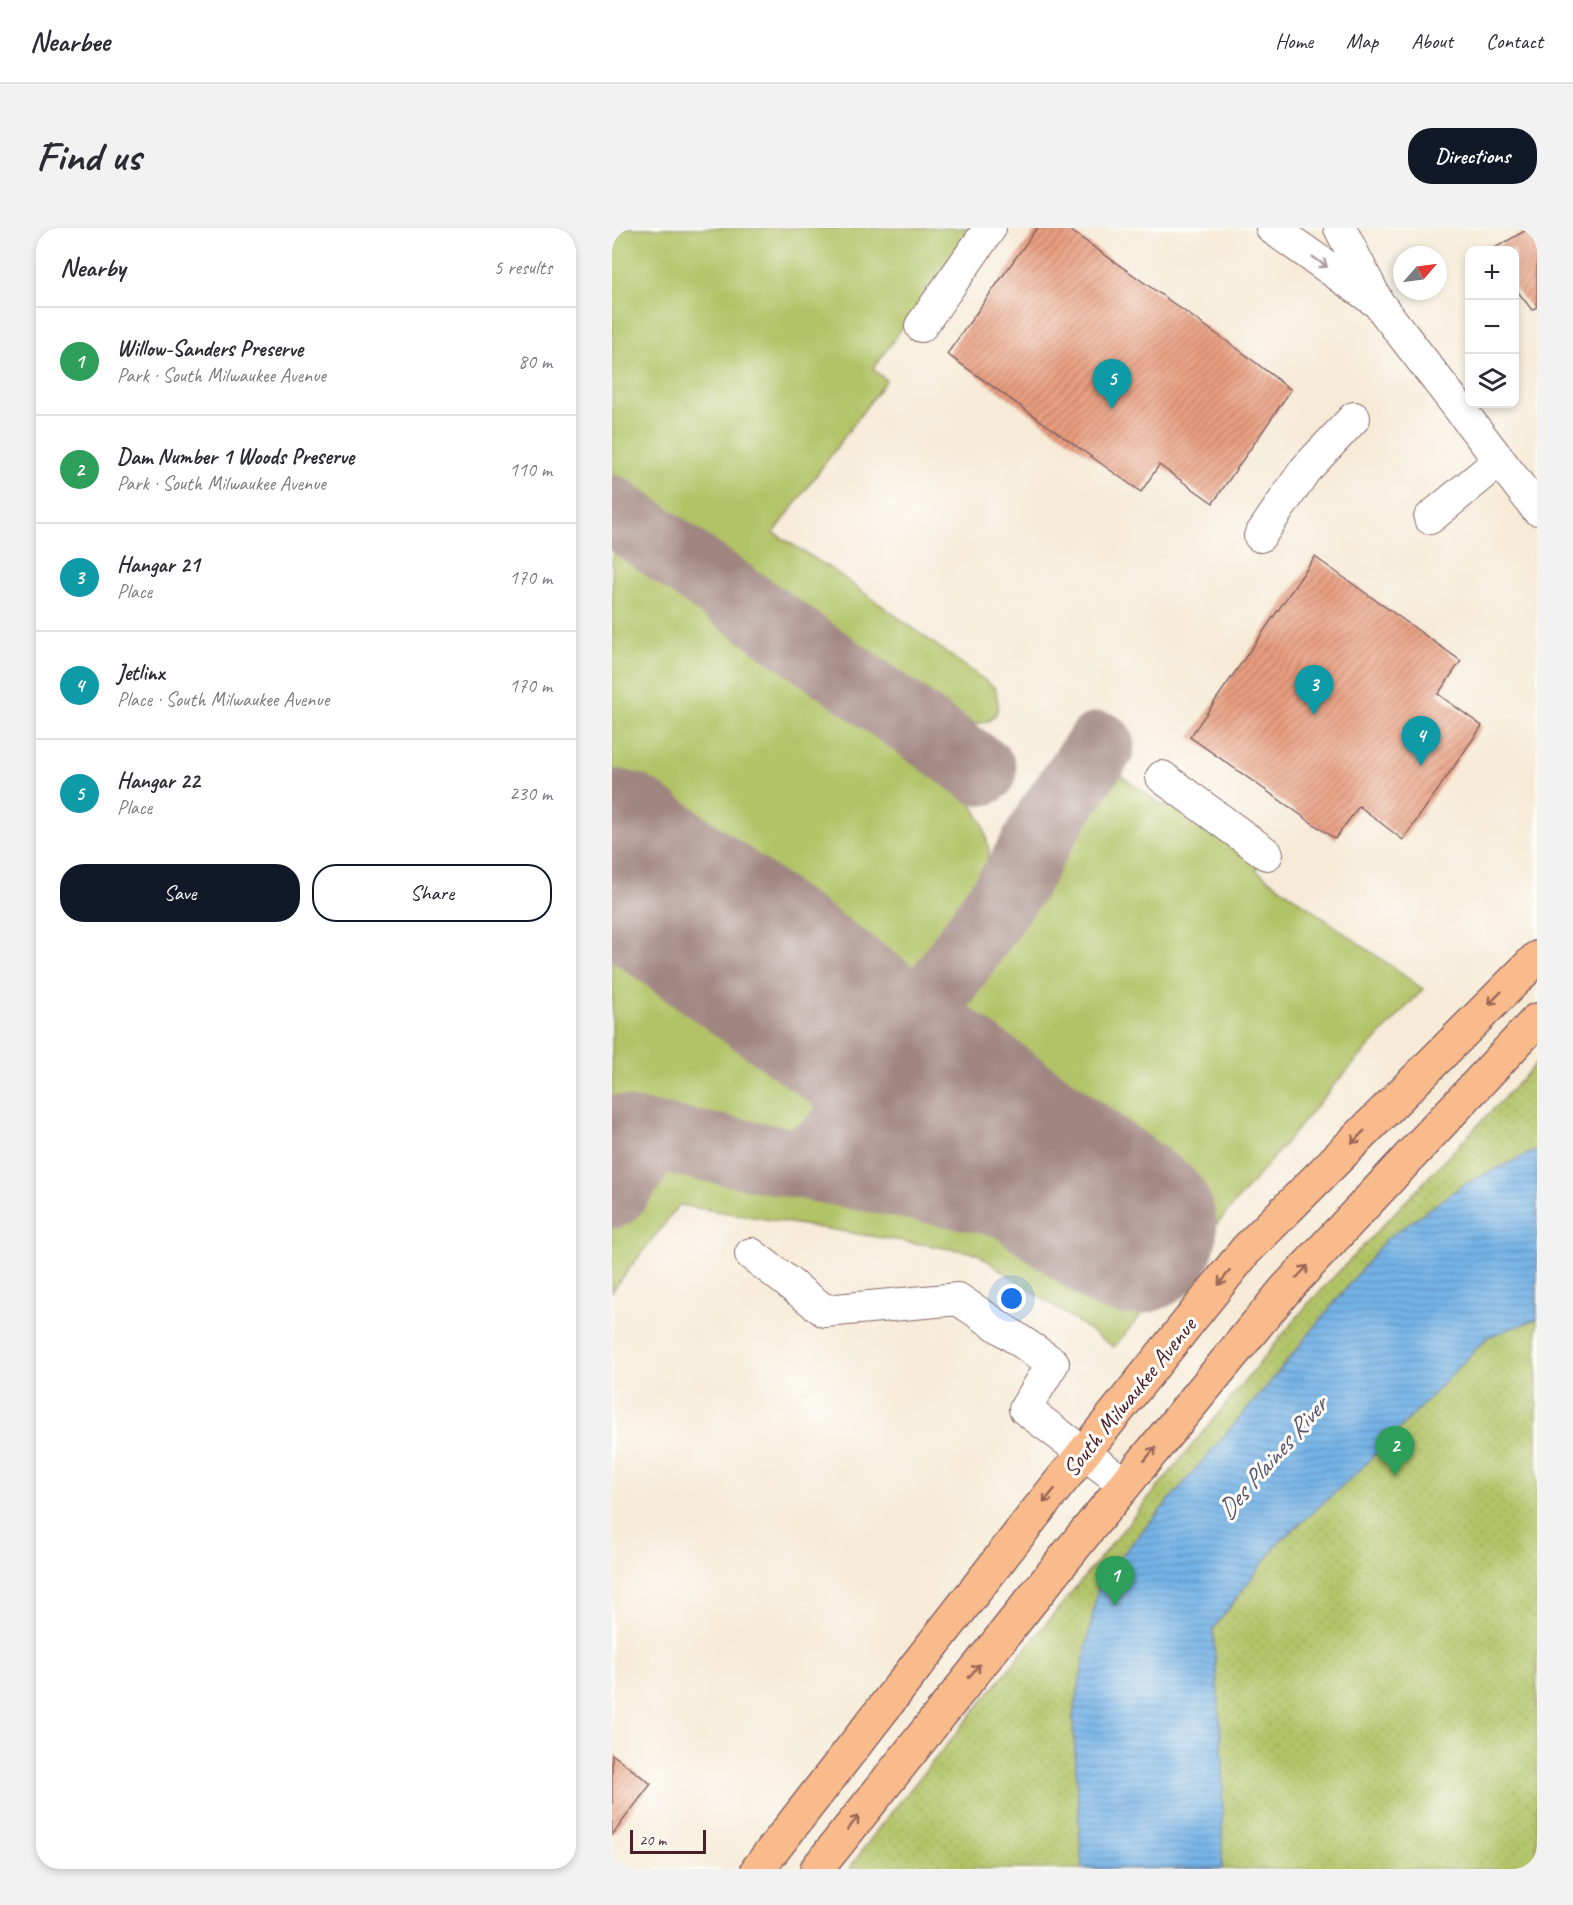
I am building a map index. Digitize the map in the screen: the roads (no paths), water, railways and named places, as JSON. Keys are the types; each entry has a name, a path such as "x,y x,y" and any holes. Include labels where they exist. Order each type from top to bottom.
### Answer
{"main road":[{"name":"South Milwaukee Avenue","path":"758,1869 1084,1452 1246,1250 1537,958"},
{"path":"817,1869 1125,1484 1285,1290 1537,1020"}],"street":[{"path":"921,326 990,228"},
{"path":"1272,228 1377,303"},
{"path":"1345,230 1377,303 1537,509"},
{"path":"1260,536 1305,470 1354,418"},
{"path":"1430,518 1499,461"},
{"path":"1162,777 1267,854"},
{"path":"751,1254 825,1311 958,1299 1053,1363 1025,1409 1125,1484"}],"water":[{"name":"Des Plaines River","path":"1537,1150 1537,1319 1488,1337 1358,1472 1279,1542 1213,1629 1223,1760 1222,1869 1082,1869 1073,1717 1099,1582 1267,1386 1385,1240 1466,1183"}],"place":[{"name":"Hangar 22","path":"1112,409"},
{"name":"Hangar 21","path":"1314,715"},
{"name":"Jetlinx","path":"1421,766"},
{"name":"Dam Number 1 Woods Preserve","path":"1395,1476"},
{"name":"Willow-Sanders Preserve","path":"1115,1606"}]}
